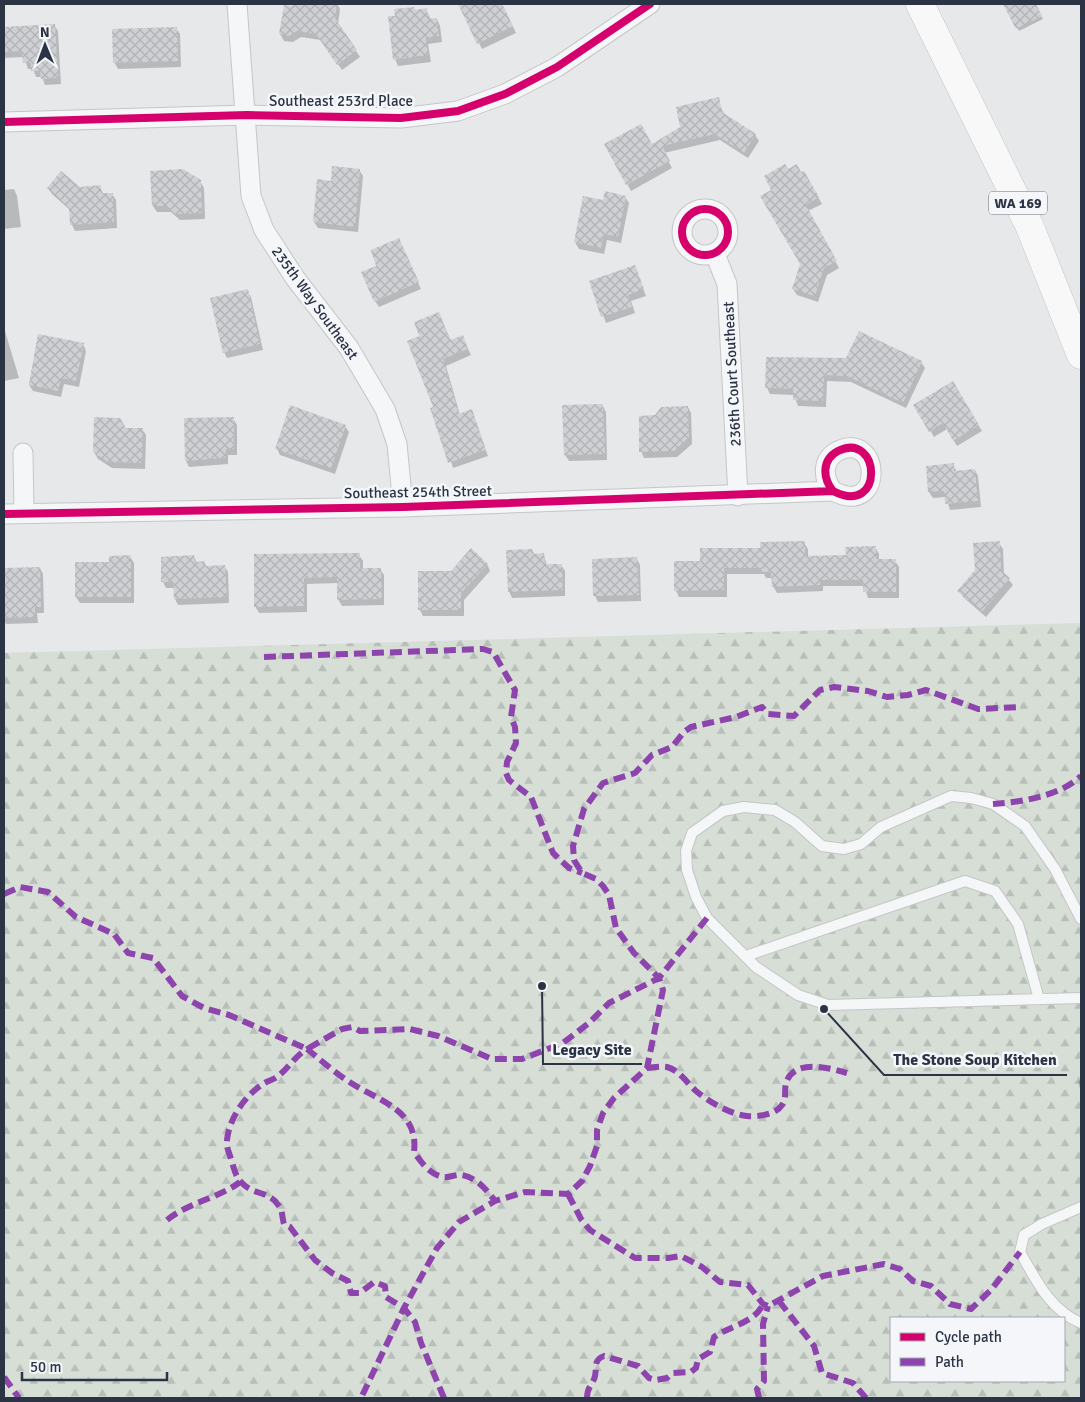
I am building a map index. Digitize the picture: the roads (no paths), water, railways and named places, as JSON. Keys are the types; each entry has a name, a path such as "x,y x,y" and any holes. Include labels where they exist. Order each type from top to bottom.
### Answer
{"main road":[{"name":"WA 169","path":"920,4 1030,227 1081,355"}],"street":[{"name":"235th Way Southeast","path":"237,4 247,115 251,196 264,230 295,278 350,348 386,409 397,444 403,507"},
{"name":"Southeast 253rd Place","path":"4,122 247,115 401,118 458,111 505,94 557,67 650,4"},
{"name":"236th Court Southeast","path":"715,254 728,284 738,496"},
{"path":"23,453 24,513"},
{"name":"Southeast 254th Street","path":"4,514 403,507 833,491"}],"lane":[{"path":"1081,918 1055,869 1025,826 994,804 971,798 950,796 881,827 861,844 844,849 822,846 795,822 776,810 744,806 723,811 692,833 686,851 690,879 696,897 707,918 756,967 798,996 828,1005 1081,998"},
{"path":"746,956 964,881 995,891 1018,924 1038,999"},
{"path":"1081,1207 1042,1224 1024,1235 1020,1252 1040,1288 1062,1314 1081,1323"}],"place":[{"name":"Legacy Site","path":"542,986"},
{"name":"The Stone Soup Kitchen","path":"824,1009"}]}
